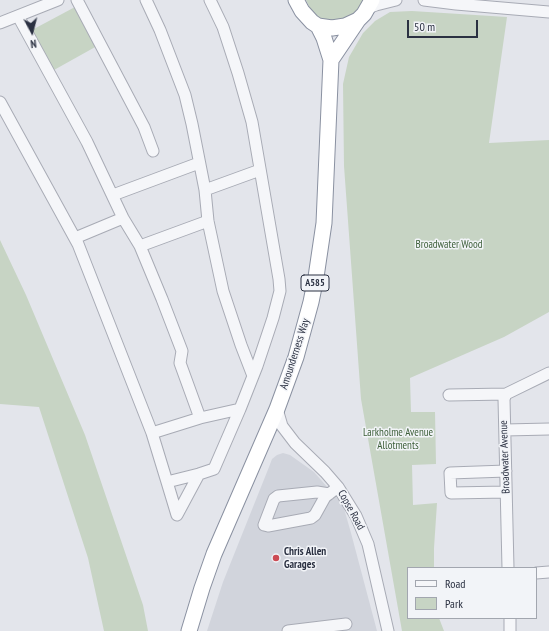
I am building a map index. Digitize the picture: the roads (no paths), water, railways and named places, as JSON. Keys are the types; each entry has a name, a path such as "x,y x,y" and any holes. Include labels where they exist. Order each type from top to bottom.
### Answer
{"highway":[{"name":"A585","path":"296,0 306,16 318,26"},
{"path":"331,60 370,4"},
{"path":"318,26 325,28 346,26 358,20"},
{"name":"Amounderness Way","path":"189,631 214,554 277,408 296,357 305,328 315,283 320,255 326,196 331,60 324,38 318,26"}],"street":[{"path":"0,23 58,0"},
{"path":"76,0 144,127 153,151"},
{"path":"146,0 160,30 185,95 205,190 208,221 223,291 253,376"},
{"path":"167,482 214,469 253,376 273,318 280,291 252,122 223,28 210,0"},
{"path":"370,4 396,0"},
{"path":"424,0 549,12"},
{"path":"18,16 87,142 123,218 140,246 182,351 180,363 200,418"},
{"path":"0,102 75,238 152,433 177,515 199,474"},
{"path":"113,195 199,163"},
{"path":"205,190 260,170"},
{"path":"75,238 123,218"},
{"path":"140,246 208,221"},
{"path":"449,395 506,394 549,373"},
{"name":"Broadwater Avenue","path":"506,394 504,400 508,567"},
{"name":"Copse Road","path":"277,408 282,426 288,435 338,487 356,516 368,544 388,631"},
{"path":"152,433 200,418 240,409"},
{"path":"505,430 549,429"},
{"path":"506,471 450,473 451,493 506,492"},
{"path":"329,494 317,492 278,496 274,500 264,525 268,526 311,518 315,515 329,494 338,487"},
{"path":"537,573 549,572"},
{"path":"510,619 510,631"},
{"path":"288,631 346,624"}],"place":[{"name":"Chris Allen Garages","path":"276,558"}],"park label":[{"name":"Broadwater Wood","path":"449,245"},
{"name":"Larkholme Avenue Allotments","path":"398,439"}]}
